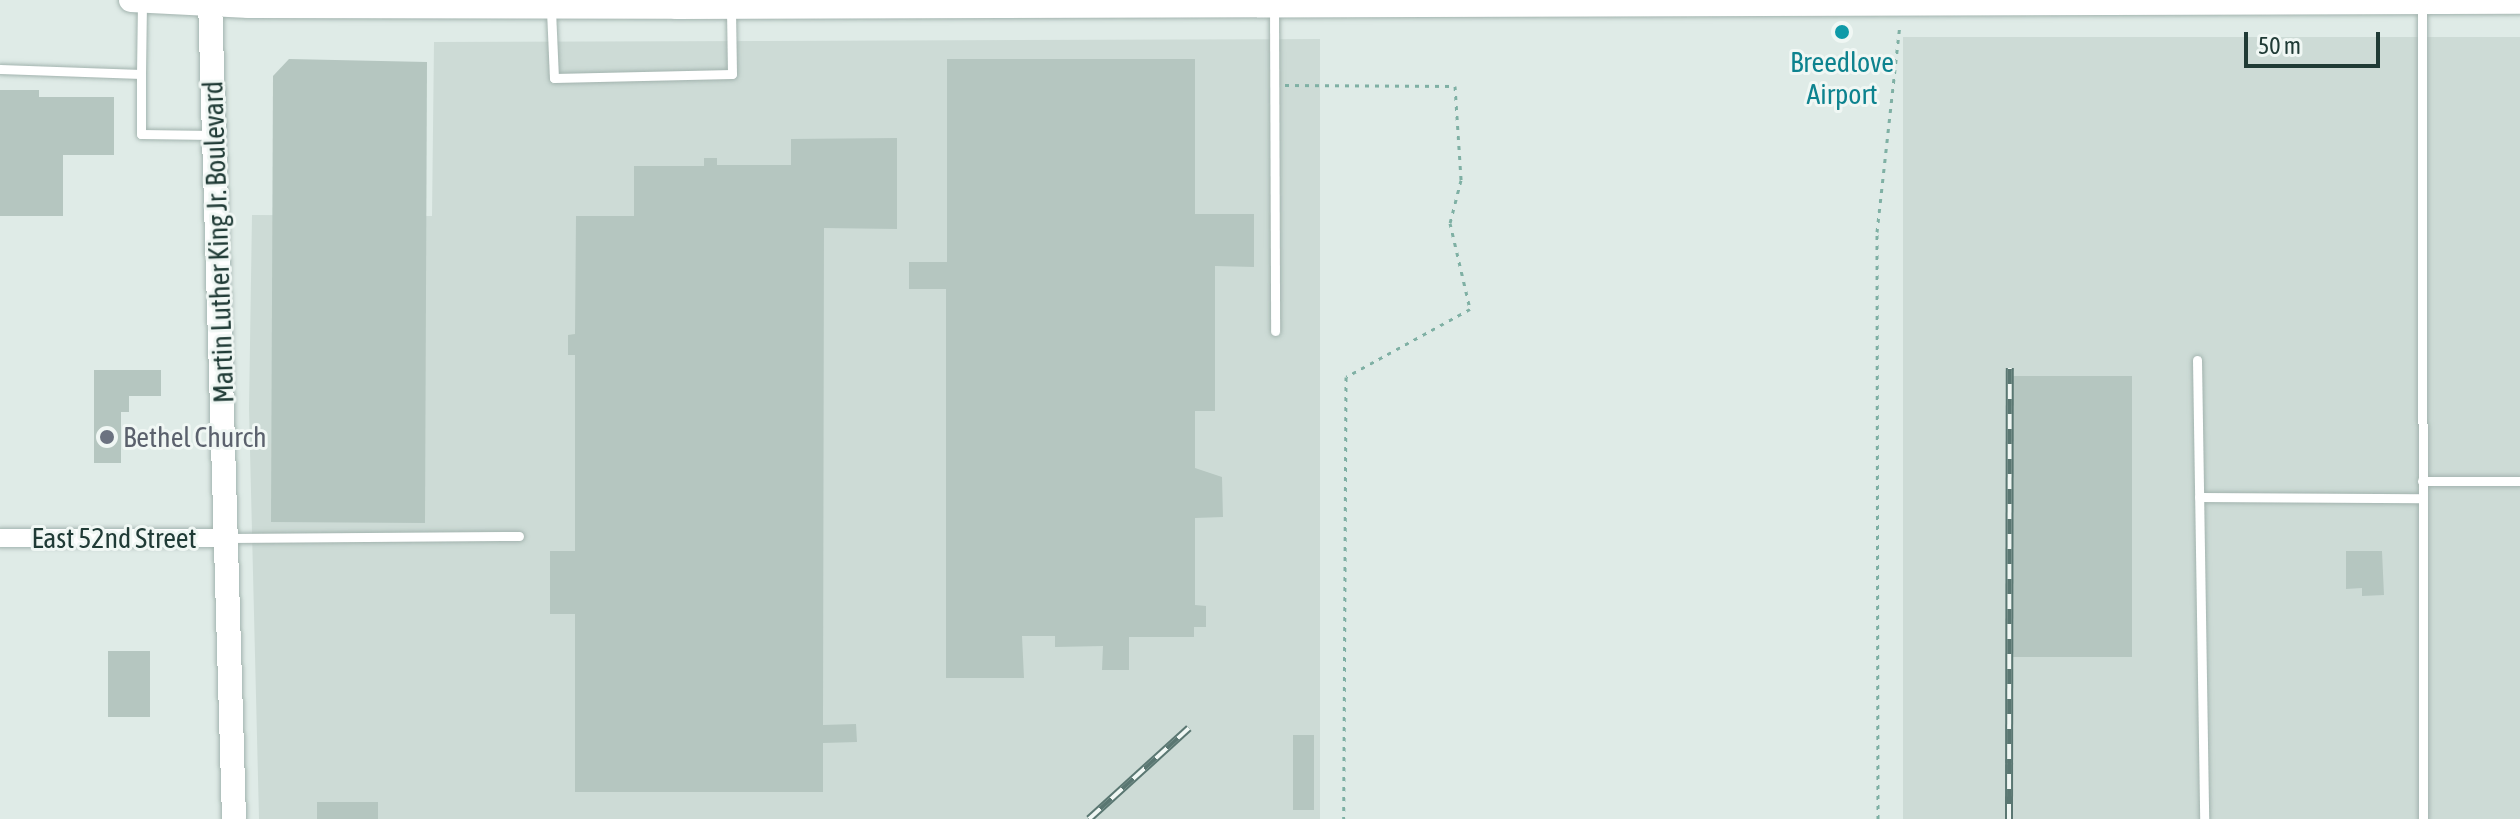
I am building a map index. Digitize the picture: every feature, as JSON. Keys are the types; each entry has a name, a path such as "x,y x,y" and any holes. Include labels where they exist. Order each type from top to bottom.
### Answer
{"main road":[{"path":"131,0 551,7 1658,1 2520,2"},
{"name":"Martin Luther King Jr. Boulevard","path":"210,2 229,538 234,819"}],"street":[{"name":"East 52nd Street","path":"0,538 229,538"}],"lane":[{"path":"142,0 141,134 214,135"},
{"path":"2422,2 2423,819"},
{"path":"1274,5 1275,331"},
{"path":"551,7 554,78 732,74 731,7"},
{"path":"0,69 141,74"},
{"path":"2197,360 2204,819"},
{"path":"2422,481 2520,481"},
{"path":"2199,497 2422,498"},
{"path":"229,538 519,536"}],"path":[{"path":"1878,819 1877,232 1903,2"},
{"path":"1275,85 1455,86 1461,180 1450,223 1470,309 1346,377 1344,819"}],"shaded area":[{"path":"1903,37 2520,37 2520,819 1903,819"},
{"path":"1320,39 1320,819 259,819 249,409 252,215 432,216 434,42"}],"building":[{"path":"289,59 427,62 425,523 271,522 273,76"},
{"path":"947,59 1195,59 1195,214 1254,214 1254,267 1215,266 1215,411 1195,411 1195,468 1222,477 1223,517 1195,518 1195,605 1206,606 1206,627 1194,627 1194,637 1129,637 1129,670 1102,670 1103,646 1055,647 1055,636 1022,636 1024,678 946,678 946,289 909,289 909,262 947,262"},
{"path":"0,90 39,90 39,97 114,97 114,155 63,155 63,216 0,216"},
{"path":"897,138 897,229 824,228 823,725 856,724 857,742 823,743 823,792 575,792 575,614 550,614 550,551 575,551 575,355 568,355 568,335 575,334 576,216 634,216 634,166 704,166 704,158 717,158 717,165 791,165 791,139"},
{"name":"Bethel Church","path":"94,370 161,370 161,396 129,396 129,412 121,412 121,463 94,463"},
{"path":"2013,376 2132,376 2132,657 2013,657"},
{"path":"2346,551 2382,551 2384,595 2362,596 2362,588 2346,589"},
{"path":"108,651 150,651 150,717 108,717"},
{"path":"1293,735 1314,735 1314,810 1293,810"},
{"path":"317,802 378,802 378,819 317,819"}],"railway":[{"path":"2009,819 2010,368"},
{"path":"1089,819 1189,728"}],"place":[{"name":"Breedlove Airport","path":"1842,32"},
{"name":"Bethel Church","path":"107,437"}]}
